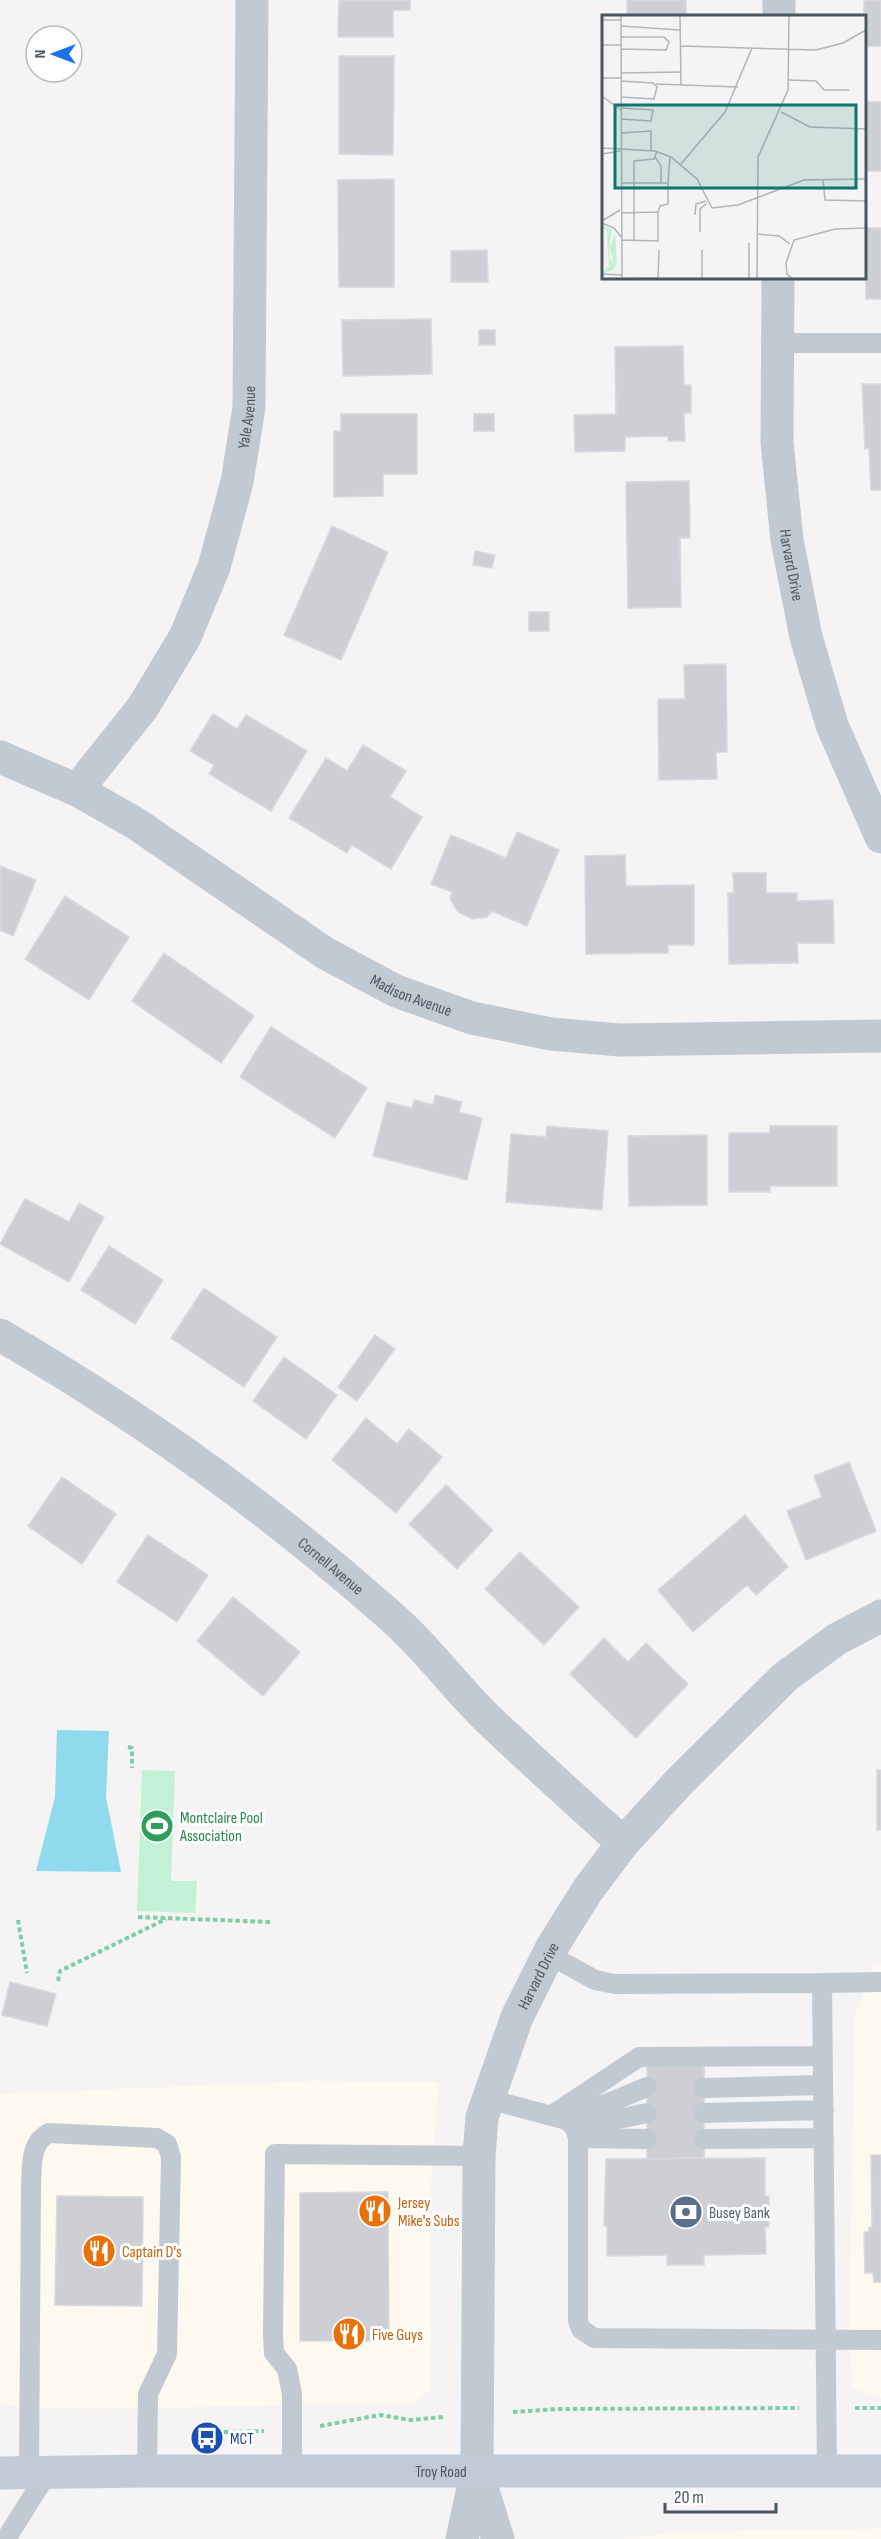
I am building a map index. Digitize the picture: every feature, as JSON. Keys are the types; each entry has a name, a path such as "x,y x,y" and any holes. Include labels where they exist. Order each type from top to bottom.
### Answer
{"main road":[{"name":"Troy Road","path":"26,2472 147,2470 881,2471"}],"street":[{"name":"Yale Avenue","path":"76,790 143,706 185,637 214,567 237,482 249,407 252,0"},
{"path":"779,15 780,0"},
{"name":"Harvard Drive","path":"778,279 777,442 787,540 806,637 832,725 881,837"},
{"name":"Madison Avenue","path":"0,757 76,790 135,823 325,953 396,991 472,1018 551,1034 620,1040 881,1036"},
{"name":"Cornell Avenue","path":"0,1335 71,1376 190,1455 303,1541 389,1614 488,1719 623,1843"},
{"name":"Harvard Drive","path":"462,2539 477,2470 478,2156 482,2117 517,2018 548,1954 587,1891 623,1843 680,1781 785,1677 837,1639 881,1616"},
{"name":"Harvard Drive","path":"477,2470 498,2539"}],"lane":[{"path":"778,343 881,343"},
{"path":"548,1954 587,1977 615,1984 881,1982"},
{"path":"822,1983 827,2471"},
{"path":"823,2056 639,2057 568,2125 578,2312 581,2329 594,2338 881,2340"},
{"path":"704,2088 823,2085"},
{"path":"568,2125 647,2087"},
{"path":"488,2099 568,2125 647,2139"},
{"path":"704,2113 824,2110"},
{"path":"568,2125 647,2113"},
{"path":"6,2539 26,2472 33,2152 41,2137 49,2133 157,2138 167,2144 171,2207 167,2354 148,2394 147,2470"},
{"path":"704,2139 824,2138"},
{"path":"292,2471 292,2394 287,2369 274,2353 275,2154 478,2156"}],"path":[{"path":"129,1747 132,1748 132,1768"},
{"path":"138,1917 270,1922"},
{"path":"58,1981 60,1971 168,1918"},
{"path":"18,1920 27,1973"}],"shaded area":[{"path":"874,1965 881,1965 881,2398 852,2388 849,2322 855,2016"},
{"path":"312,2081 439,2082 430,2194 431,2391 413,2403 83,2409 0,2405 0,2094"},
{"path":"881,2529 881,2539 623,2539 668,2533"}],"green space":[{"name":"Montclaire Pool Association","path":"142,1770 175,1771 171,1881 197,1881 195,1913 137,1911"}],"water":[{"path":"57,1730 109,1731 106,1797 121,1872 36,1871 55,1797"}],"building":[{"path":"339,0 410,0 410,10 393,10 393,37 338,37"},
{"path":"627,0 686,0 686,15 627,15"},
{"path":"864,0 881,0 881,46 866,46 866,15 864,15"},
{"path":"339,56 394,56 393,155 339,154"},
{"path":"866,102 881,102 881,171 866,171"},
{"path":"394,179 394,287 339,287 338,180"},
{"path":"866,228 881,228 881,299 866,299"},
{"path":"487,250 488,282 451,282 451,251"},
{"path":"431,319 432,374 343,376 342,320"},
{"path":"479,330 495,330 495,345 479,345"},
{"path":"683,346 684,385 691,385 691,413 684,413 685,441 668,441 668,436 625,437 625,451 575,452 574,415 616,414 615,347"},
{"path":"862,384 881,384 881,490 871,490 869,448 865,449"},
{"path":"341,414 417,414 417,474 383,474 383,496 334,497 334,431 341,431"},
{"path":"474,414 494,414 494,431 474,431"},
{"path":"689,481 690,538 680,538 681,607 628,608 626,482"},
{"path":"332,526 388,552 341,660 284,635"},
{"path":"475,551 495,555 492,568 473,565"},
{"path":"529,612 549,612 549,631 529,631"},
{"path":"726,664 727,752 716,752 717,779 659,780 658,699 685,699 684,665"},
{"path":"213,714 237,729 246,715 307,751 271,811 209,774 214,765 190,751"},
{"path":"363,745 406,771 390,797 422,817 391,869 352,845 347,853 289,818 326,758 347,771"},
{"path":"517,832 559,850 527,926 492,911 487,917 472,919 458,912 450,899 452,892 431,884 451,835 506,858"},
{"path":"625,855 626,886 694,885 694,945 668,945 668,953 586,954 585,856"},
{"path":"0,866 36,880 13,936 0,930"},
{"path":"733,873 766,873 766,893 797,893 797,901 833,900 834,943 797,943 798,963 729,964 728,893 734,893"},
{"path":"65,896 129,937 89,1000 25,959"},
{"path":"164,953 254,1016 221,1063 132,1001"},
{"path":"271,1027 367,1088 335,1138 240,1077"},
{"path":"435,1095 462,1102 459,1112 482,1118 467,1180 373,1156 387,1102 412,1108 414,1100 433,1105"},
{"path":"547,1126 608,1131 602,1210 506,1202 511,1134 546,1137"},
{"path":"770,1126 837,1126 837,1186 770,1186 770,1192 729,1192 729,1133 770,1133"},
{"path":"707,1135 707,1205 629,1206 628,1136"},
{"path":"25,1199 69,1222 79,1203 104,1217 69,1282 0,1244"},
{"path":"109,1246 163,1280 135,1324 81,1290"},
{"path":"204,1288 277,1337 244,1387 171,1338"},
{"path":"375,1335 395,1349 357,1401 338,1387"},
{"path":"284,1357 337,1395 306,1439 253,1401"},
{"path":"366,1418 397,1444 409,1429 442,1457 396,1513 332,1460"},
{"path":"849,1462 876,1531 806,1560 787,1511 822,1497 814,1476"},
{"path":"62,1477 116,1514 82,1564 28,1526"},
{"path":"446,1485 493,1530 457,1569 409,1524"},
{"path":"745,1515 788,1567 756,1595 747,1585 693,1632 658,1590"},
{"path":"148,1535 208,1575 177,1622 117,1582"},
{"path":"520,1552 579,1607 544,1645 485,1589"},
{"path":"233,1597 300,1652 263,1696 197,1641"},
{"path":"604,1638 628,1662 646,1643 688,1684 636,1738 570,1674"},
{"path":"877,1770 881,1770 881,1830 877,1830"},
{"path":"10,1982 56,1994 47,2026 2,2015"},
{"path":"704,2064 704,2158 647,2159 647,2066"},
{"path":"871,2155 881,2155 881,2282 874,2282 873,2273 865,2273 864,2232 869,2232 869,2227 872,2227"},
{"name":"Busey Bank","path":"765,2158 765,2196 769,2196 769,2227 765,2227 766,2254 704,2255 704,2265 667,2265 667,2255 607,2256 607,2226 604,2226 606,2159"},
{"path":"388,2192 389,2341 300,2341 300,2193"},
{"name":"Captain D's","path":"57,2196 143,2197 142,2306 55,2305"}],"place":[{"name":"Montclaire Pool Association","path":"157,1826"},
{"name":"Jersey Mike's Subs","path":"375,2211"},
{"name":"Busey Bank","path":"686,2212"},
{"name":"Captain D's","path":"99,2251"},
{"name":"Five Guys","path":"349,2334"},
{"name":"MCT","path":"207,2438"}]}
